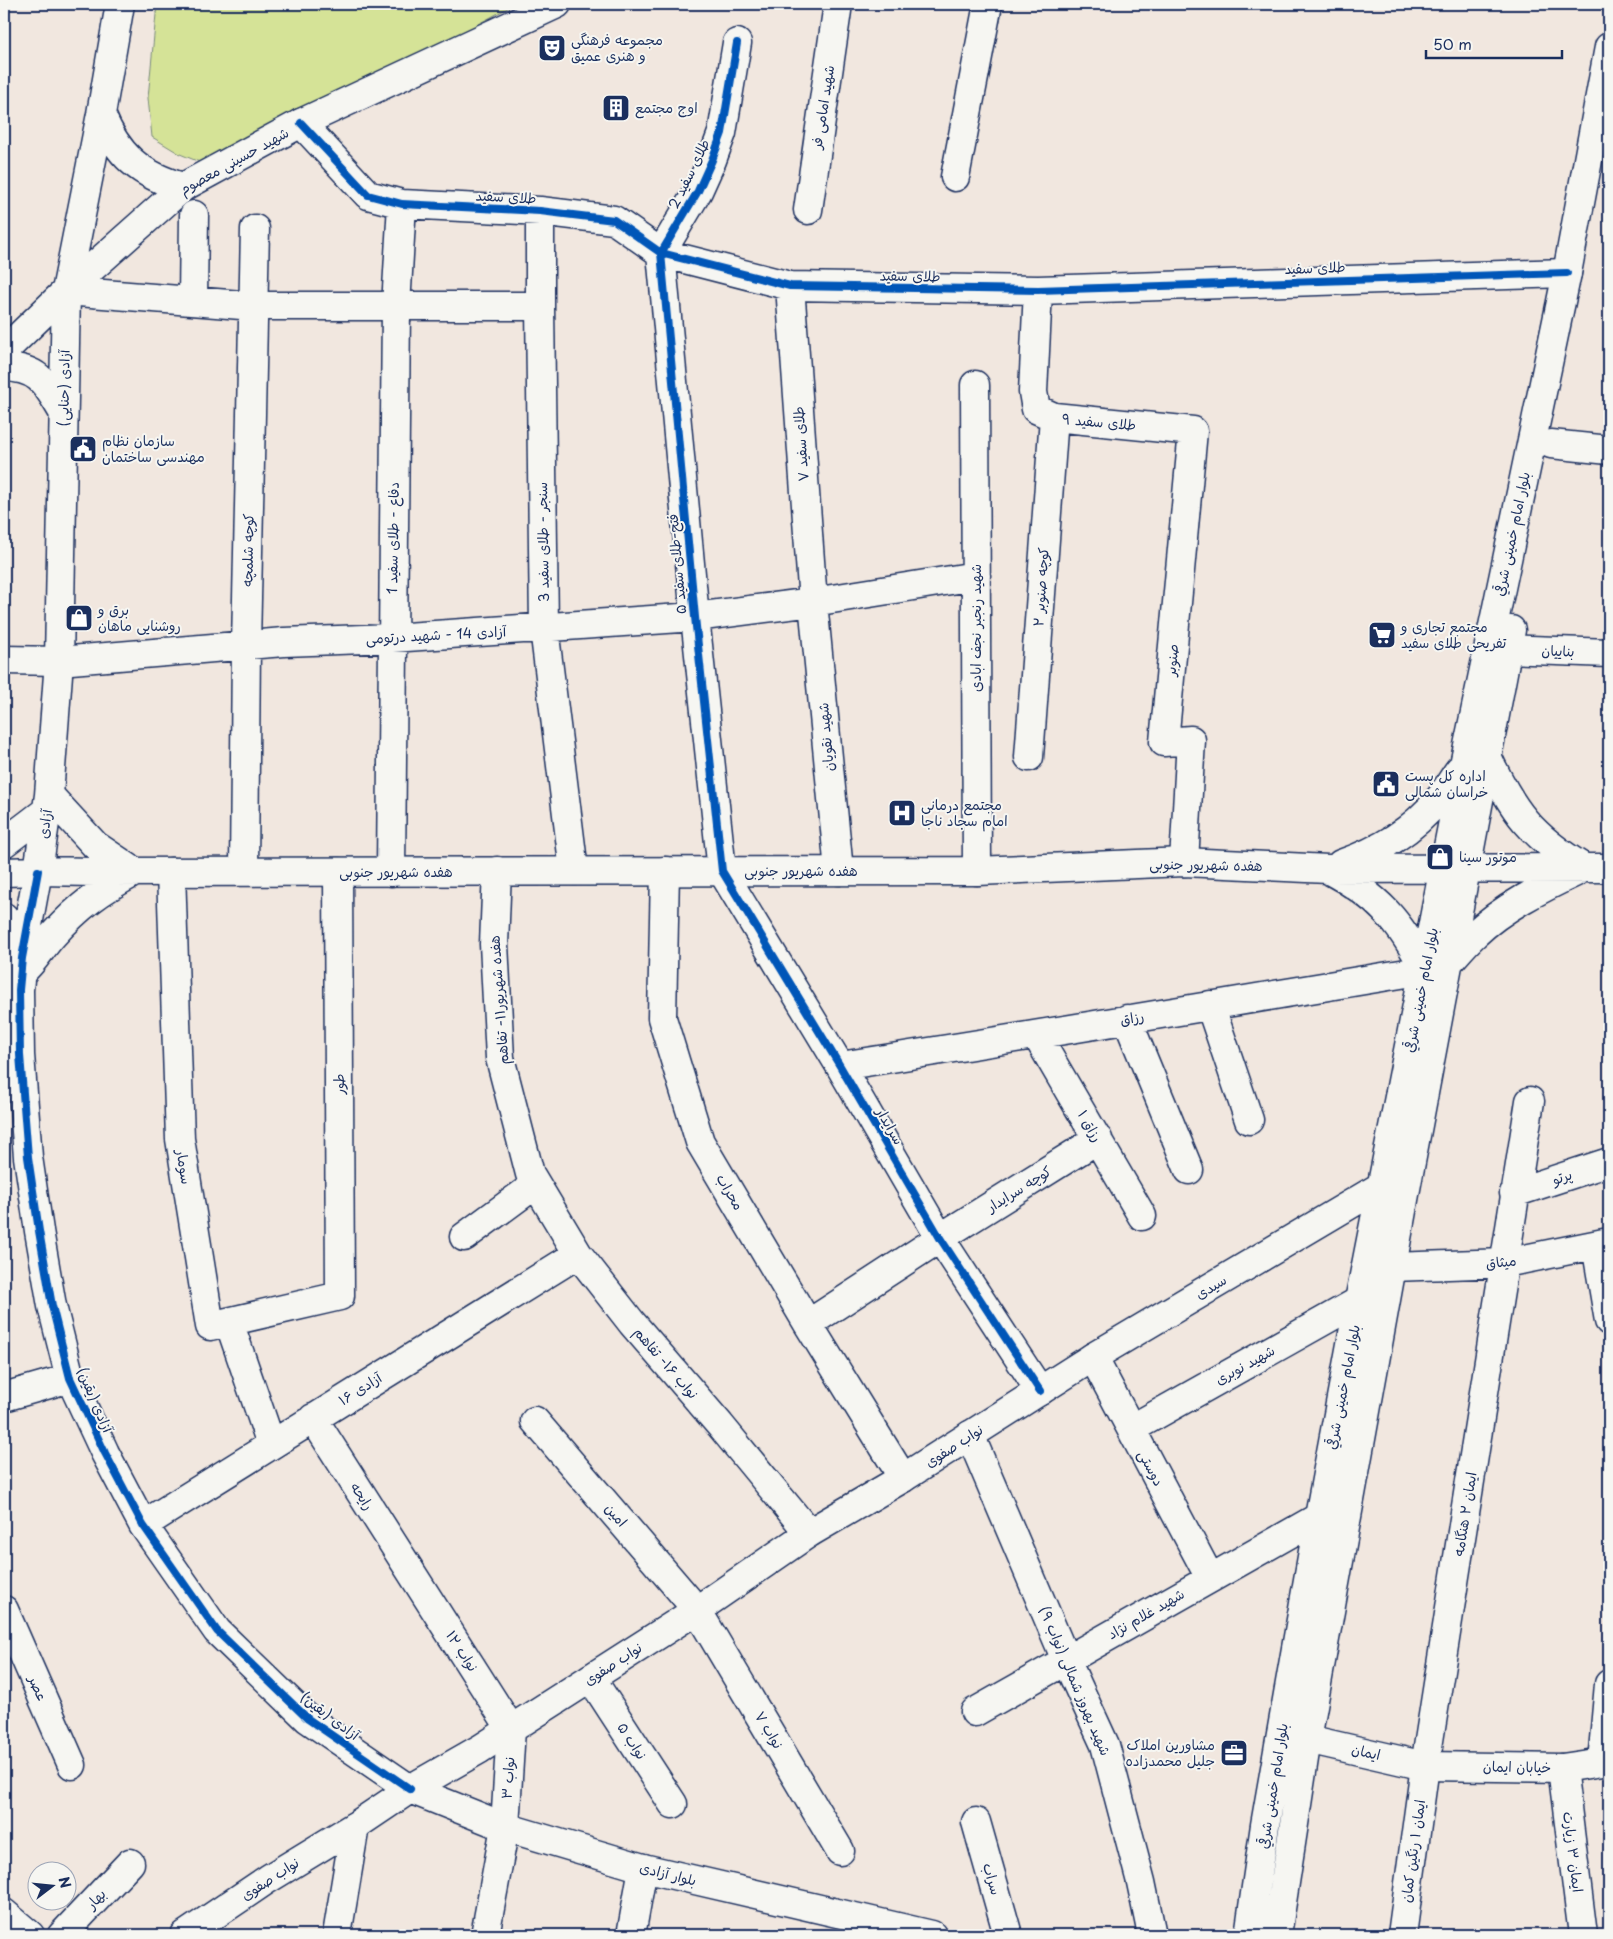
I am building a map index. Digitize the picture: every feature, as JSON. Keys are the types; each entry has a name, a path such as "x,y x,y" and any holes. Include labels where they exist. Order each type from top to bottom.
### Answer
{"street":[{"name":"آزادی (حنایی)","path":"49,794 59,662 66,291 101,114 120,4"},
{"name":"شهید حسینی معصوم","path":"4,351 66,291 183,187 300,123 557,4"},
{"name":"شهید امامی فر","path":"808,210 838,4"},
{"path":"955,177 988,4"},
{"name":"طلای سفید 2","path":"660,253 698,191 712,160 722,132 738,43"},
{"name":"بلوار امام خمینی شرقي","path":"1249,1934 1319,1518 1359,1301 1385,1236 1390,1190 1437,966 1609,47"},
{"path":"101,114 108,132 118,148 132,162 147,174 164,182 183,187"},
{"name":"طلای سفید","path":"300,123 368,195 402,204 540,211 614,220 660,253 790,286 1038,290 1567,273"},
{"name":"بلوار امام خمینی شرقي","path":"1476,758 1507,649 1550,444 1609,135"},
{"name":"دفاع - طلای سفید 1","path":"391,872 396,306 402,204"},
{"name":"سنجر - طلای سفید 3","path":"540,211 544,628 574,871"},
{"path":"193,302 194,215"},
{"name":"کوچه شلمچه","path":"244,871 246,645 255,230"},
{"name":"فتح-طلای سفید ۵","path":"660,253 695,617 722,871"},
{"name":"طلای سفید ۷","path":"790,286 813,602"},
{"name":"طلای سفید ۹","path":"1038,290 1033,392 1036,409 1054,418 1193,430"},
{"path":"66,291 254,306 540,306"},
{"path":"4,367 21,367 39,377 63,412"},
{"name":"شهید رنجبر نجف ابادی","path":"975,385 977,871"},
{"name":"کوچه صنوبر ۲","path":"1029,757 1054,418"},
{"name":"صنوبر","path":"1184,862 1191,740 1164,742 1193,430"},
{"path":"1550,444 1609,450"},
{"name":"آزادی 14 - شهید درتومی","path":"4,660 59,662 284,642 392,638 695,617 813,602 976,576"},
{"name":"شهید نقویان","path":"813,602 838,871"},
{"name":"بناییان","path":"1507,649 1609,653"},
{"path":"1328,869 1370,854 1408,830 1476,758 1500,784 1516,810 1536,833 1558,852 1597,868"},
{"path":"4,843 49,794 95,845 135,872 109,886 78,908 44,945 30,966 22,966 16,937 4,917"},
{"name":"آزادی","path":"38,871 49,794"},
{"name":"هفده شهریور جنوبی","path":"4,872 977,871 1184,862 1328,869 1597,868"},
{"path":"1328,869 1368,894 1395,920 1412,944 1437,966 1475,933 1510,908 1546,886 1597,868"},
{"name":"آزادی (یقین)","path":"38,871 19,990 20,1056 28,1157 52,1306 70,1378 105,1453 143,1525 217,1632 308,1719 410,1789"},
{"name":"محراب","path":"665,871 662,1018 700,1142 808,1324 903,1478"},
{"name":"سرایدار","path":"722,871 840,1066 940,1238 1040,1391"},
{"name":"سومار","path":"171,872 180,1140 210,1326 340,1296"},
{"name":"طور","path":"338,872 340,1296"},
{"name":"هفده شهریور۱۱- تفاهم","path":"497,872 494,944 500,1058 530,1174 536,1184"},
{"name":"رزاق","path":"840,1066 1037,1036 1437,966"},
{"path":"1210,1005 1249,1120"},
{"path":"1127,1019 1189,1170"},
{"name":"رزاق ۱","path":"1037,1036 1142,1216"},
{"name":"ایمان ۲ هنگامه","path":"1425,1766 1530,1100"},
{"name":"کوچه سرایدار","path":"808,1324 940,1238 1098,1139"},
{"name":"پرتو","path":"1514,1193 1609,1162"},
{"path":"464,1237 536,1184"},
{"name":"نواب ۱۶- تفاهم","path":"536,1184 578,1254 632,1322 809,1533"},
{"name":"سیدی","path":"1040,1391 1093,1357 1390,1190"},
{"name":"بلوار امام خمینی شرقي","path":"1277,1935 1307,1739 1392,1267 1385,1236"},
{"path":"1603,1243 1609,1322"},
{"name":"میثاق","path":"1392,1267 1505,1263 1603,1243"},
{"name":"آزادی ۱۶","path":"143,1525 578,1254"},
{"name":"شهید نوبری","path":"1131,1429 1359,1301"},
{"path":"230,1322 271,1444"},
{"name":"دوستی","path":"1093,1357 1210,1578"},
{"path":"4,1397 70,1378"},
{"name":"نواب صفوی","path":"185,1935 268,1879 355,1826 410,1789 511,1729 698,1610 809,1533 903,1478 1040,1391"},
{"name":"رایحه","path":"312,1418 412,1574"},
{"name":"امین","path":"536,1421 698,1610"},
{"name":"شهید بهروز شمالی (نواب ۹)","path":"970,1435 1066,1660 1105,1746 1141,1882 1152,1935"},
{"name":"شهید غلام نژاد","path":"974,1712 1319,1518"},
{"name":"نواب ۱‍۲","path":"412,1574 511,1729"},
{"name":"عصر","path":"4,1610 72,1766"},
{"name":"نواب ۷","path":"698,1610 840,1851"},
{"name":"نواب ۵","path":"591,1678 673,1804"},
{"path":"1605,1762 1609,1684"},
{"name":"نواب ۳","path":"484,1935 505,1827 511,1729"},
{"name":"ایمان","path":"1307,1739 1425,1766"},
{"name":"خیابان ایمان","path":"1425,1766 1562,1768 1605,1762"},
{"name":"ایمان ۱ رنگین کمان","path":"1402,1935 1425,1766"},
{"name":"ایمان ۳ زیارت","path":"1562,1768 1584,1935"},
{"name":"بلوار آزادی","path":"410,1789 505,1827 643,1868 878,1929 932,1935"},
{"name":"سراب","path":"976,1822 1008,1935"},
{"path":"337,1935 355,1826"},
{"name":"بهار","path":"62,1935 130,1863"},
{"path":"631,1935 643,1868"},
{"path":"4,1913 30,1935"}],"green space":[{"path":"157,4 515,4 214,168 180,154 152,137 148,98"}],"cycle path":[{"path":"737,43 722,133 698,191 661,253 695,617 722,871 840,1066 940,1238 1040,1391"},
{"path":"301,123 368,195 402,204 540,211 614,220 661,253 790,286 1038,290 1567,273"},
{"path":"38,871 22,958 19,990 20,1055 28,1157 39,1231 52,1306 70,1378 105,1453 143,1525 217,1631 308,1719 410,1789"}],"place":[{"name":"مجموعه فرهنگی و هنری عمیق","path":"552,48"},
{"name":"اوج مجتمع","path":"616,108"},
{"name":"سازمان نظام مهندسی ساختمان","path":"83,449"},
{"name":"برق و روشنایی ماهان","path":"79,618"},
{"name":"مجتمع تجاری و تفریحی طلای سفید","path":"1382,635"},
{"name":"اداره کل پست خراسان شمالی","path":"1386,784"},
{"name":"مجتمع درمانی امام سجاد ناجا","path":"902,813"},
{"name":"موتور سینا","path":"1440,857"},
{"name":"مشاورین املاک جلیل محمدزاده","path":"1234,1753"}]}
